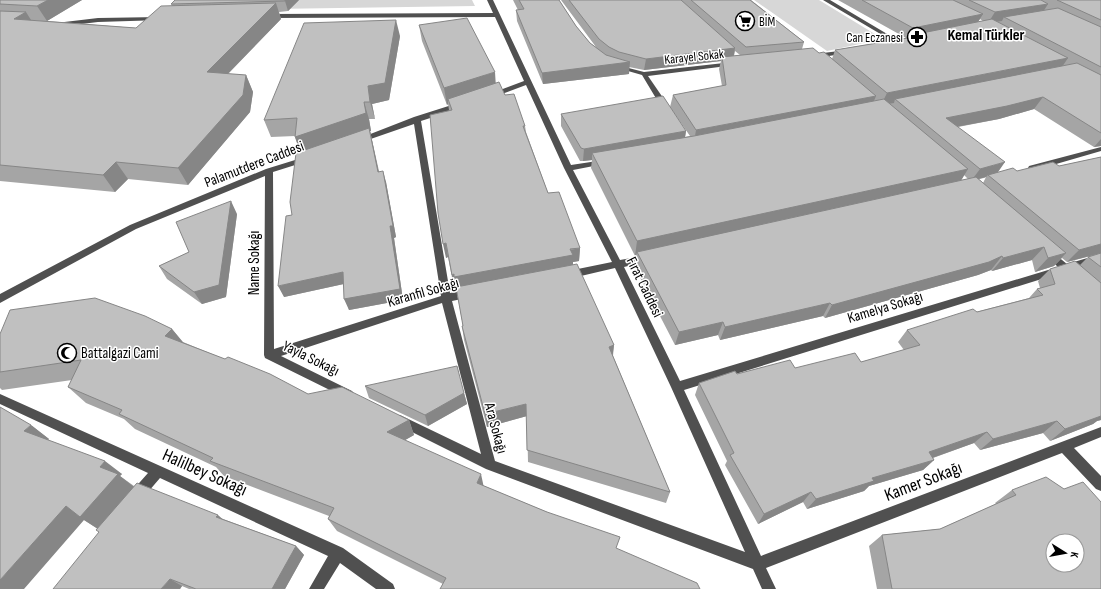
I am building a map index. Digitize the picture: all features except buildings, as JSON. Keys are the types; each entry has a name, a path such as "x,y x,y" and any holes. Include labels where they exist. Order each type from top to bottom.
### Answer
{"street":[{"name":"Fırat Caddesi","path":"490,0 568,168 618,265 677,387 769,589"},
{"path":"826,0 901,44"},
{"path":"264,16 498,15"},
{"path":"48,25 98,20 169,18"},
{"path":"887,47 909,43"},
{"path":"815,57 851,52"},
{"name":"Karayel Sokak","path":"644,74 703,66 743,64"},
{"path":"613,65 644,74 670,114"},
{"path":"484,97 529,82"},
{"path":"350,142 469,102"},
{"name":"Ara Sokağı","path":"417,119 446,298 490,465 758,564"},
{"path":"1021,171 1101,148"},
{"name":"Palamutdere Caddesi","path":"0,299 133,227 269,171 314,156"},
{"path":"568,168 614,160"},
{"name":"Name Sokağı","path":"269,171 269,355"},
{"path":"1041,247 1077,278"},
{"path":"556,277 657,256"},
{"name":"Kamelya Sokağı","path":"677,387 1101,257"},
{"name":"Karanfil Sokağı","path":"269,355 446,298 485,290"},
{"name":"Yayla Sokağı","path":"269,355 362,401"},
{"name":"Halilbey Sokağı","path":"0,399 338,553 388,589"},
{"path":"390,415 490,465"},
{"name":"Kamer Sokağı","path":"758,564 1101,432"},
{"path":"1064,446 1101,485"},
{"path":"128,506 158,471"},
{"path":"316,589 338,553"}],"shaded area":[{"path":"213,0 472,0 475,6 206,10"},
{"path":"754,0 819,0 883,39 827,51"}],"place":[{"name":"BİM","path":"745,21"},
{"name":"Can Eczanesi","path":"917,37"},
{"name":"Battalgazi Cami","path":"67,353"}],"district":[{"name":"Kemal Türkler","path":"986,34"}]}
